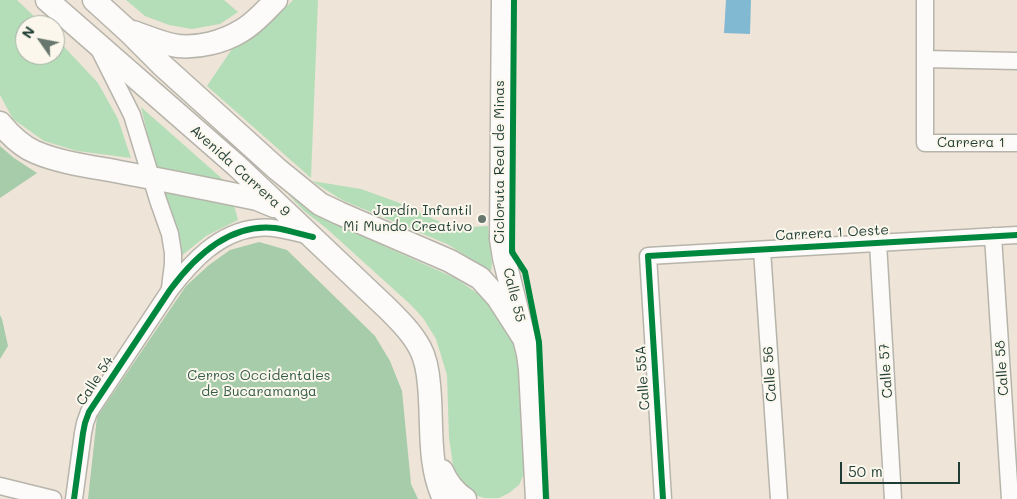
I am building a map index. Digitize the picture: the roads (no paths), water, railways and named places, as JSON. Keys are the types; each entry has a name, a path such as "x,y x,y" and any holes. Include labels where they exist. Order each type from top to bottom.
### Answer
{"main road":[{"name":"Avenida Carrera 9","path":"47,0 237,166 412,334 426,363 429,379 435,471 444,499"},
{"name":"Avenida Carrera 9","path":"94,0 162,65 277,169 320,204 450,261 480,278 498,298 525,340"},
{"path":"128,31 178,46 195,46 215,42 242,31 276,0"},
{"name":"Calle 55","path":"503,0 501,239 530,369 537,488"},
{"path":"0,123 11,136 22,144 48,156 257,199 282,210"},
{"path":"432,447 447,480 458,494 465,499"},
{"path":"525,499 537,488"}],"street":[{"path":"926,0 925,59 1017,61"},
{"name":"Calle 54","path":"74,499 83,433 89,412 170,290 174,264 172,244 132,115 96,43"},
{"name":"Carrera 1","path":"925,59 925,144 1017,143"},
{"path":"170,290 182,274 208,249 222,239 238,232 257,228 274,228 313,237"},
{"name":"Carrera 1 Oeste","path":"648,256 1017,235"},
{"name":"Calle 58","path":"993,236 1010,499"},
{"name":"Calle 57","path":"878,243 894,499"},
{"name":"Calle 56","path":"762,250 779,499"},
{"name":"Calle 55A","path":"648,256 663,499"},
{"path":"0,486 52,499"}],"water":[{"path":"726,0 751,0 750,34 724,33"}],"place":[{"name":"Jardín Infantil Mi Mundo Creativo","path":"482,219"}],"park label":[{"name":"Cerros Occidentales de Bucaramanga","path":"259,384"}]}
